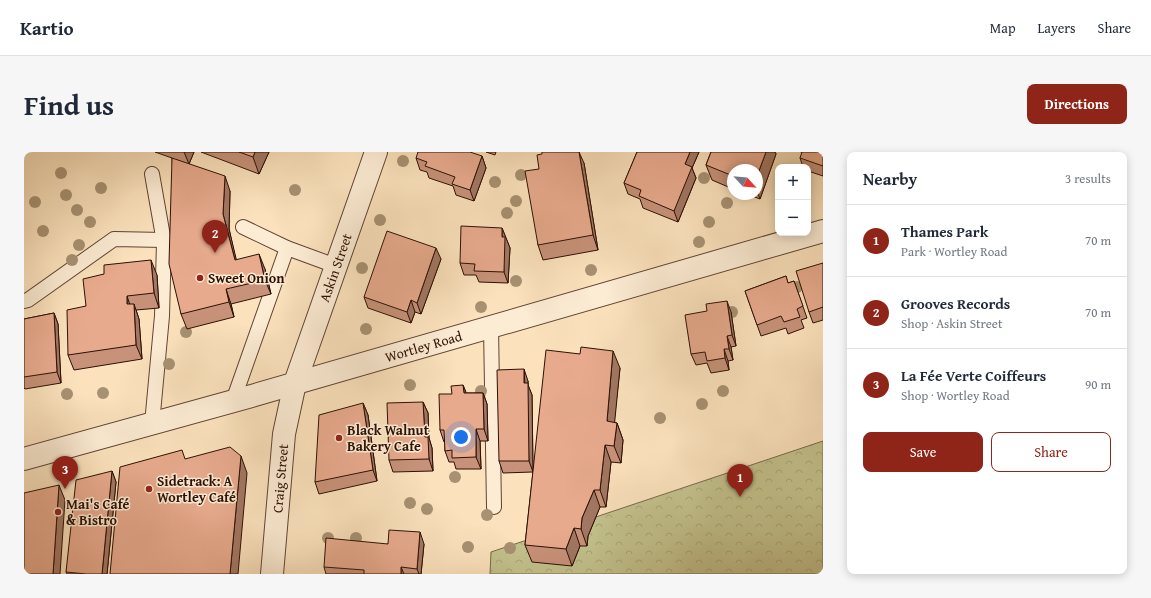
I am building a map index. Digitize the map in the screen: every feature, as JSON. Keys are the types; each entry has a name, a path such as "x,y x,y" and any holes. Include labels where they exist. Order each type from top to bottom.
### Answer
{"street":[{"name":"Askin Street","path":"295,383 376,152"},
{"name":"Wortley Road","path":"24,459 233,401 823,231"},
{"name":"Craig Street","path":"272,574 284,434 295,383"}],"lane":[{"path":"152,174 164,240 162,316 152,424"},
{"path":"242,227 287,248 336,266"},
{"path":"24,301 28,300 114,239 164,240"},
{"path":"233,401 287,248"},
{"path":"491,327 494,507"}],"green space":[{"path":"823,441 823,574 490,574 491,552"}],"building":[{"path":"239,152 255,152 253,157"},
{"path":"418,152 470,152 482,156 470,190 452,184 455,177 425,166 427,162 416,158"},
{"path":"542,152 579,152 593,235 538,245 525,171 539,169 537,155 542,154"},
{"path":"637,152 690,152 685,164 692,167 674,211 639,196 641,190 624,183"},
{"path":"711,152 766,152 762,164 727,164 727,174 706,165"},
{"path":"802,152 823,152 823,166 800,158"},
{"path":"172,158 225,176 223,214 235,260 259,254 265,280 226,289 229,302 181,314 169,264"},
{"path":"461,226 502,228 502,237 505,237 504,272 474,271 475,264 460,263"},
{"path":"387,231 436,248 417,303 411,300 407,312 364,297"},
{"path":"151,260 154,293 127,296 127,304 134,304 136,345 68,355 67,310 86,306 83,279 104,274 104,265"},
{"path":"823,263 823,307 809,312 796,271"},
{"path":"786,276 788,283 794,281 803,306 797,309 800,317 784,322 781,316 757,325 745,291"},
{"path":"727,301 732,335 727,336 729,349 724,349 725,358 707,361 705,352 691,354 685,315 707,311 706,304"},
{"path":"54,313 57,372 24,377 24,319"},
{"path":"581,347 613,351 607,421 617,423 614,446 605,445 600,490 594,490 582,518 581,529 574,528 566,549 525,545 546,350 580,354"},
{"path":"524,369 524,383 528,383 529,461 499,461 497,370"},
{"path":"463,385 464,393 483,393 484,429 476,429 476,457 452,458 452,450 445,451 444,430 440,430 439,394 452,394 451,386"},
{"path":"423,402 425,437 428,437 429,459 389,460 387,403"},
{"path":"363,403 373,470 315,482 319,415"},
{"path":"230,447 241,456 230,574 110,574 120,467 182,450 185,459"},
{"path":"112,471 102,574 66,572 76,480"},
{"path":"59,485 53,574 24,574 24,493"},
{"path":"389,530 420,532 417,569 401,567 401,574 364,574 364,570 324,567 326,538 388,544"}],"place":[{"name":"Grooves Records","path":"215,253"},
{"name":"Sweet Onion","path":"200,278"},
{"name":"Black Walnut Bakery Cafe","path":"339,438"},
{"name":"La Fée Verte Coiffeurs","path":"65,489"},
{"name":"Sidetrack: A Wortley Café","path":"149,489"},
{"name":"Thames Park","path":"740,497"},
{"name":"Mai's Café & Bistro","path":"58,512"}]}
